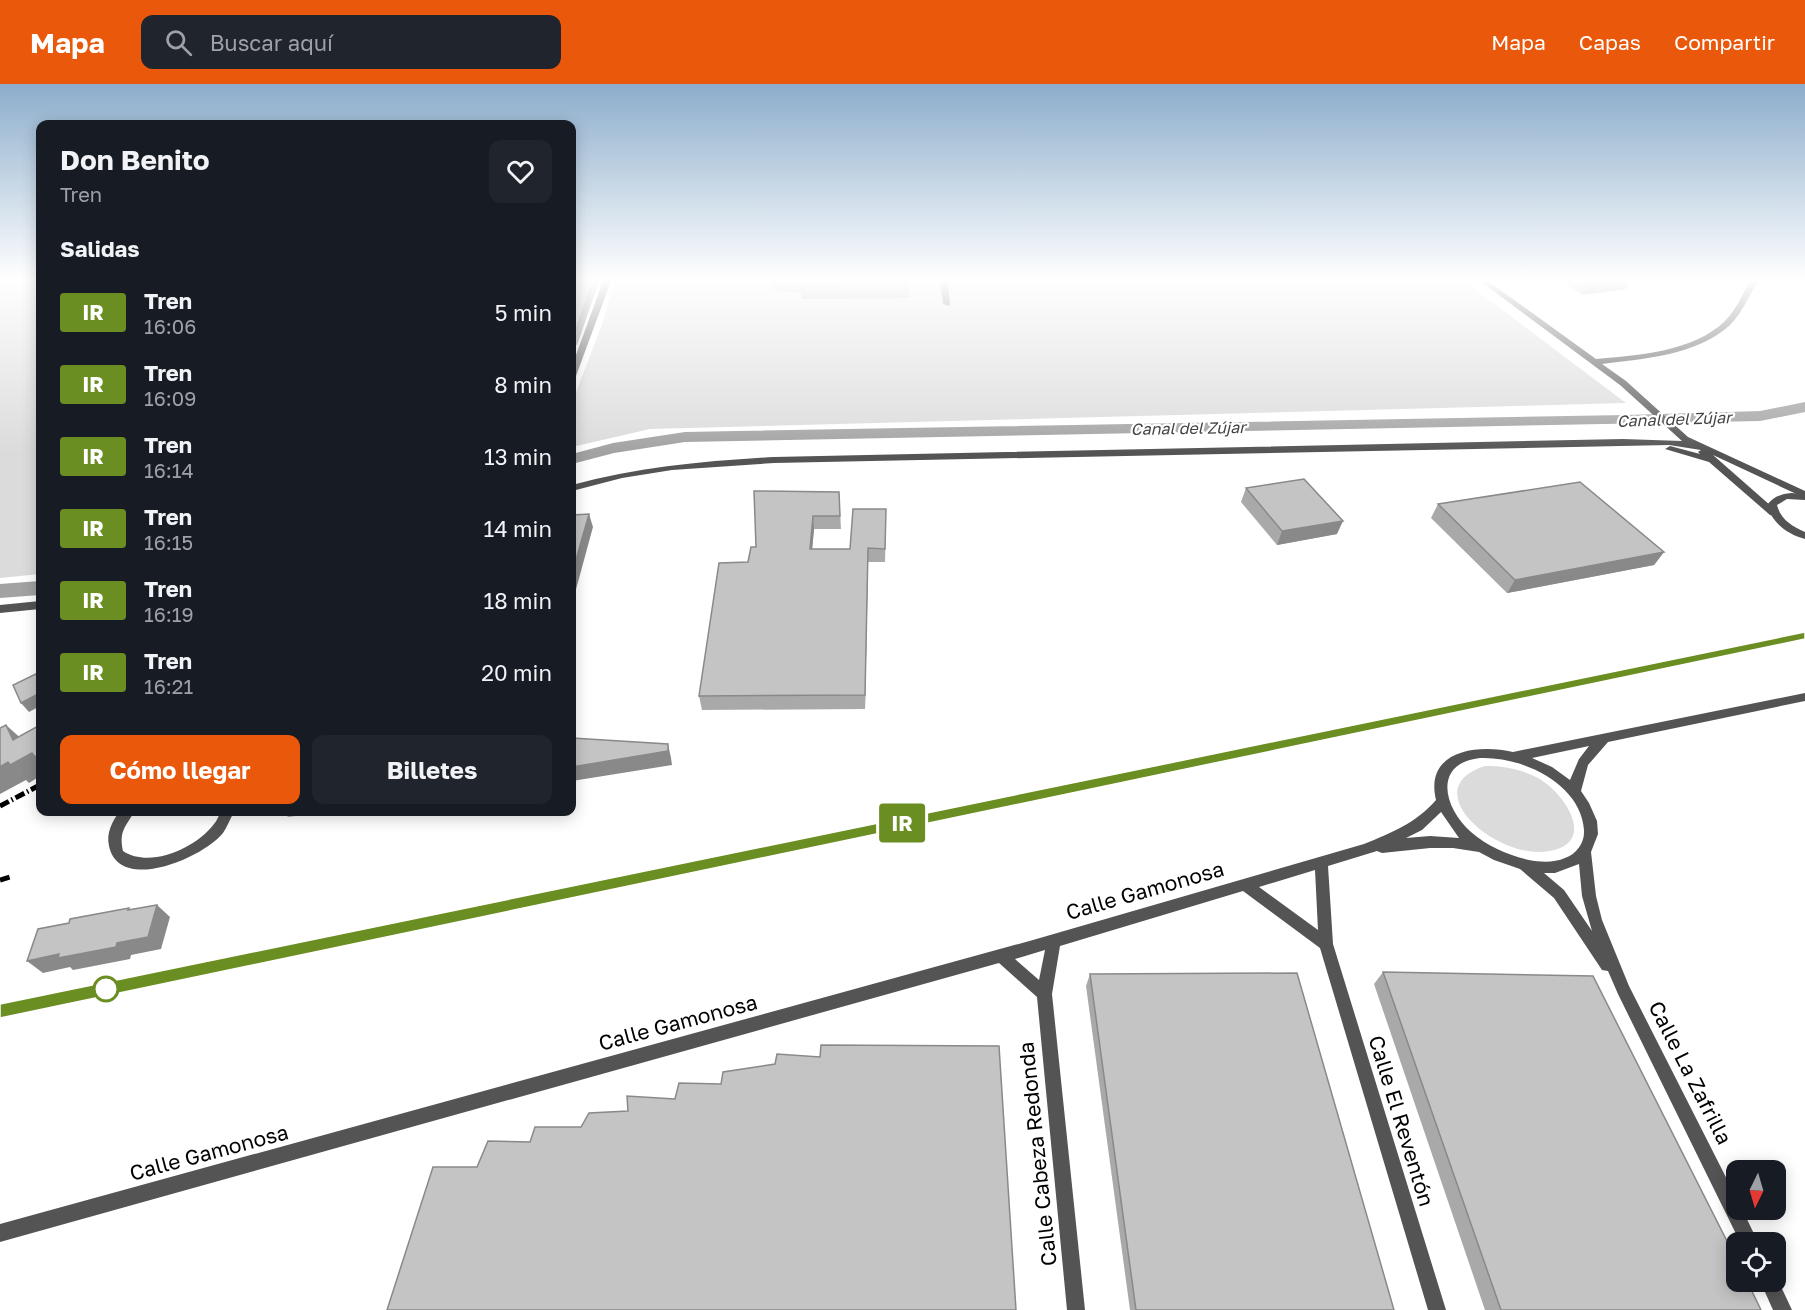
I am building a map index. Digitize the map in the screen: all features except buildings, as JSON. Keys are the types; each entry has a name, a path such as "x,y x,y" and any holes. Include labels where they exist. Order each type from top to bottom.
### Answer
{"street":[{"path":"576,365 586,338"},
{"path":"1561,338 1654,409 1684,439 1805,496"},
{"path":"1594,362 1662,354 1701,338"},
{"path":"576,350 582,349"},
{"path":"1669,442 1675,429"},
{"path":"1675,429 1698,438 1767,478"},
{"path":"1633,442 1677,450 1711,460"},
{"path":"576,487 659,469 714,462 1669,442 1698,447 1786,526 1805,536"},
{"path":"1774,513 1772,505 1776,500 1785,496 1805,496"},
{"path":"0,609 36,605"},
{"path":"1516,756 1538,765 1557,777 1574,792 1586,808 1592,824 1592,840 1585,853 1574,861 1560,866 1524,865 1503,859 1483,848 1458,826 1442,802 1440,785 1445,770 1456,760 1473,754 1516,756 1805,697"},
{"path":"1574,792 1578,770 1604,739"},
{"name":"Calle Gamonosa","path":"0,1233 1054,940 1366,849 1415,829 1430,817 1442,802"},
{"path":"124,816 115,830 114,845 121,856 135,863 154,864 176,858 197,848 215,834 225,816"},
{"name":"Calle Gamonosa","path":"1366,849 1441,841 1458,842 1483,848"},
{"name":"Calle La Zafrilla","path":"1585,853 1588,896 1595,920 1623,989 1744,1232"},
{"name":"Calle El Reventón","path":"1321,862 1326,944 1437,1310"},
{"name":"Calle La Zafrilla","path":"1524,865 1559,894 1623,989"},
{"path":"1244,884 1326,944"},
{"name":"Calle Cabeza Redonda","path":"1054,940 1044,994 1076,1310"},
{"path":"1000,955 1044,994"},
{"path":"1774,1292 1783,1310"}],"shaded area":[{"path":"0,338 36,338 36,574 0,578"},
{"path":"597,338 1540,338 1626,403 650,429 576,446 576,392"},
{"path":"1485,766 1519,770 1548,785 1558,795 1572,817 1574,828 1572,838 1564,846 1549,851 1529,851 1507,845 1487,835 1471,821 1460,806 1457,790 1465,777"}],"waterway":[{"name":"Canal del Zújar","path":"576,458 613,448 685,437 1626,420 1760,416 1805,407"},
{"name":"Canal del Zújar","path":"0,591 36,588"}],"railway":[{"path":"1586,682 1805,636"},
{"path":"243,961 1593,680"},
{"path":"0,806 36,787"},
{"path":"0,880 10,877"},
{"path":"0,1011 250,959"}],"train":[{"name":"IR","path":"0,1011 1805,636"}]}
